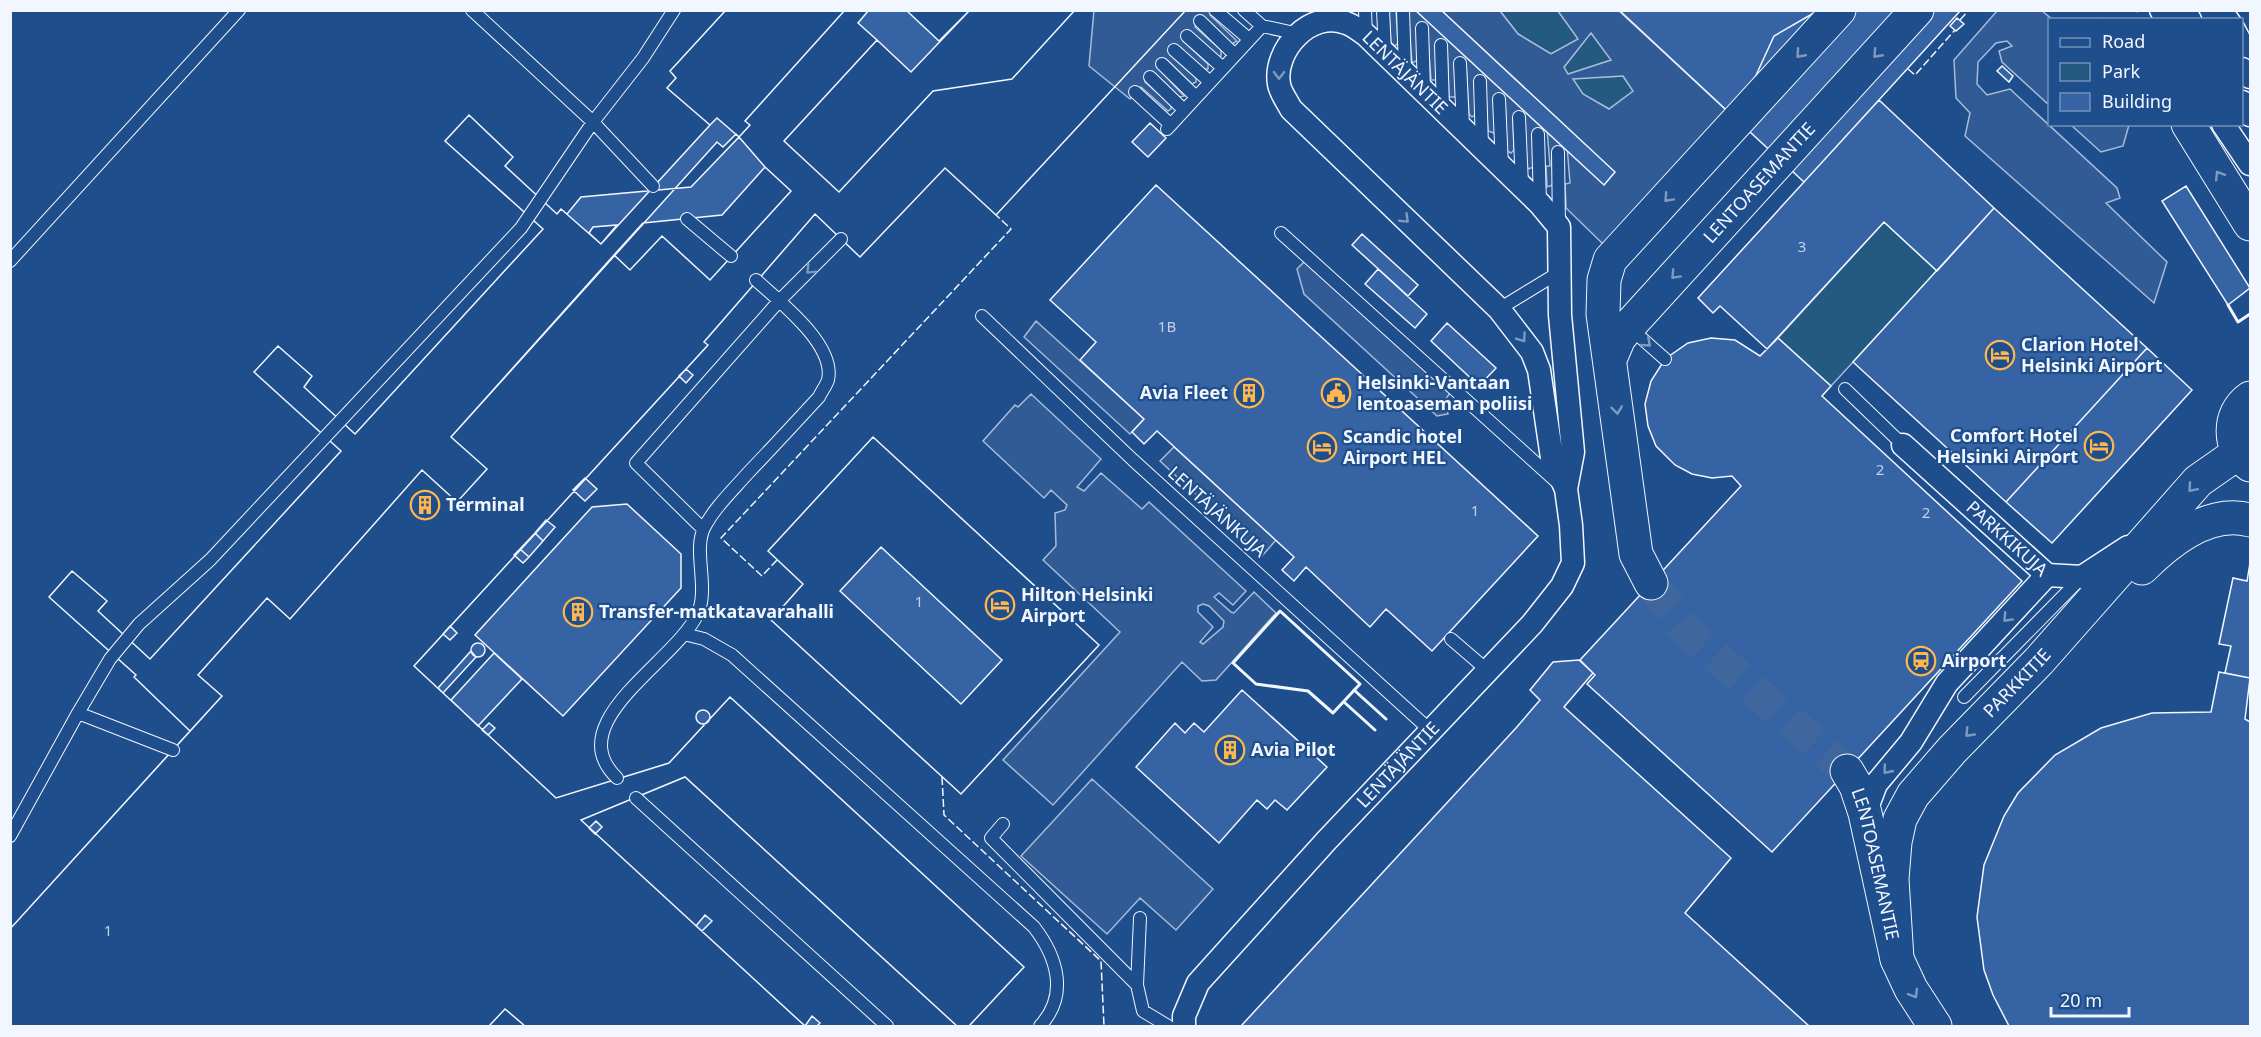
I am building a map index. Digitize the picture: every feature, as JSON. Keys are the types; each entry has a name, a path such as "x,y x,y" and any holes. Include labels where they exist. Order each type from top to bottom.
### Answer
{"main road":[{"path":"1616,320 1604,280 1610,260 1839,10"},
{"name":"LENTOASEMANTIE","path":"1651,583 1636,554 1610,359 1619,338 1616,320 1917,10"},
{"path":"2189,126 2250,224"},
{"path":"2244,459 2233,439 2233,424 2238,410 2250,398"},
{"name":"PARKKITIE","path":"1897,959 1892,879 1895,842 1900,819 1913,795 1952,750 2070,627 2198,481 2244,459"},
{"path":"2070,627 2102,608 2151,559 2194,528 2219,518 2250,520"},
{"name":"LENTOASEMANTIE","path":"1846,771 1856,786 1865,813 1897,959"},
{"path":"1897,959 1911,988 1935,1026"}],"street":[{"name":"LENTÄJÄNTIE","path":"1184,1026 1184,1016 1198,983 1327,840 1550,601 1562,586 1573,563 1566,489 1552,458 1539,369 1521,336 1499,309 1290,109 1279,85 1279,67 1288,46 1310,26 1334,16 1366,35 1522,186 1559,227 1560,315 1573,452 1566,489"},
{"path":"2224,126 2250,164"},
{"name":"PARKKIKUJA","path":"1903,445 2047,575 2082,577"},
{"path":"2082,577 2155,530"},
{"path":"1865,813 1876,784 1911,742 1947,682 2047,575"}],"lane":[{"path":"472,10 593,122 653,186"},
{"path":"10,836 110,659 139,624 210,560 521,228 593,122 643,58 674,10"},
{"path":"1215,10 1249,39"},
{"path":"1244,10 1262,26 1299,34"},
{"path":"1365,10 1366,35"},
{"path":"1383,10 1385,53"},
{"path":"1403,10 1405,72"},
{"path":"10,261 232,13"},
{"path":"1200,21 1235,55"},
{"path":"1135,92 1169,127 1262,26"},
{"path":"1422,28 1424,91"},
{"path":"1187,36 1223,68"},
{"path":"1441,45 1443,109"},
{"path":"1174,50 1210,82"},
{"path":"1460,63 1463,128"},
{"path":"1162,64 1196,97"},
{"path":"1150,77 1184,110"},
{"path":"1480,81 1482,148"},
{"path":"1499,99 1502,167"},
{"path":"1519,117 1522,186"},
{"path":"1538,134 1540,204"},
{"path":"1557,152 1559,227"},
{"path":"687,219 731,256"},
{"path":"1281,233 1566,489"},
{"path":"704,529 636,463 779,301 841,239"},
{"path":"1499,309 1558,273"},
{"path":"617,778 606,768 600,751 601,731 612,712 684,634 698,613 703,590 704,529 725,499 819,397 828,380 826,357 819,342 756,280"},
{"name":"LENTÄJÄNKUJA","path":"982,316 1108,437 1431,731"},
{"path":"1616,320 1665,359"},
{"path":"1845,389 1903,445"},
{"path":"1964,697 2082,577"},
{"path":"684,634 704,639 732,655 1034,927 1048,946 1058,982 1055,1001 1040,1026"},
{"path":"1451,639 1487,670"},
{"path":"78,713 173,750"},
{"path":"636,798 887,1026"},
{"path":"1003,824 991,838 1137,985"},
{"path":"1140,918 1137,985 1143,1011 1168,1026"}],"green space":[{"path":"1500,11 1558,11 1579,39 1551,54 1518,34"},
{"path":"1591,32 1612,60 1568,75 1564,67"},
{"path":"1623,76 1634,91 1609,109 1582,94 1572,78"},
{"path":"1884,222 1937,271 1831,386 1778,338"}],"shaded area":[{"path":"1094,10 1213,11 1210,15 1237,41 1232,44 1203,18 1195,27 1221,50 1221,56 1218,57 1191,32 1183,41 1208,64 1208,69 1203,69 1178,46 1170,55 1196,78 1196,82 1192,84 1166,59 1158,68 1184,96 1179,97 1153,73 1145,82 1171,105 1168,111 1141,87 1130,99 1089,66"},
{"path":"1389,11 1396,11 1398,43 1395,46 1391,43"},
{"path":"1408,11 1500,11 1518,34 1551,54 1578,39 1558,11 1619,11 1727,111 1603,244 1566,208 1565,184 1570,183 1567,146 1557,147 1558,152 1552,153 1553,185 1547,187 1546,166 1550,166 1547,129 1538,130 1534,167 1528,169 1513,117 1514,150 1511,153 1507,151 1505,99 1494,133 1488,131 1485,81 1476,114 1472,117 1469,114 1466,63 1456,97 1449,97 1447,45 1437,80 1431,80 1427,27 1418,60 1412,63","holes":["1591,33 1611,60 1568,74 1564,67","1623,76 1633,91 1609,109 1583,94 1573,79"]},
{"path":"1997,11 2042,11 2051,18 2048,18 2048,104 2002,62 1999,51 2012,46 2007,41 1996,43 1978,62 1977,84 1987,95 2010,89 2117,188 2120,198 2106,203 2167,262 2154,303 1965,136 1970,113 1956,98 1954,60"},
{"path":"2072,126 2129,126 2123,146 2101,152"},
{"path":"1308,258 1453,389 1445,400 1448,414 1437,416 1304,294 1297,269"},
{"path":"1036,321 1144,419 1130,434 1024,337"},
{"path":"1031,394 1101,459 1077,487 1084,491 1101,473 1142,509 1149,502 1246,591 1233,605 1219,593 1214,597 1231,612 1234,613 1254,592 1276,613 1216,680 1202,681 1182,662 1053,805 1003,760 1120,632 1043,560 1056,546 1055,513 1065,510 1067,505 1051,490 1044,498 983,441 1015,405 1018,407","holes":["1203,604 1209,606 1224,621 1223,627 1203,644 1200,642 1213,627 1198,612 1198,606"]},
{"path":"1174,447 1276,540 1262,556 1160,461"},
{"path":"1092,779 1213,889 1176,930 1140,898 1107,934 1021,856"}],"building":[{"path":"726,10 845,10 745,121 750,125 739,137 736,134 723,147 717,142 451,437 487,469 457,502 422,470 290,619 267,598 198,675 222,696 190,731 134,677 136,675 49,597 72,571 107,601 98,611 150,659 341,451 254,372 278,346 312,376 304,387 355,434 543,229 445,141 469,115 513,157 505,166 557,214 561,209 601,244 710,125 667,88 676,78 670,71"},
{"name":"Terminal","path":"726,10 1186,10 996,215 945,168 860,257 815,214 704,342 708,345 414,666 556,798 669,763 730,697 1024,967 969,1026 957,1026 685,777 581,820 805,1026 525,1026 505,1009 489,1026 10,1026 10,929 190,731 134,677 136,675 49,597 72,571 107,601 98,611 150,659 341,451 254,372 278,346 312,376 304,387 355,434 543,229 445,141 469,115 513,157 505,166 557,214 561,209 567,214 581,197 691,187 739,137 717,118 710,125 667,88 676,78 670,71","holes":["765,167 791,191 710,280 662,236 630,270 614,255 643,223 722,215","617,225 601,244 589,233 593,227"]},
{"name":"Terminal","path":"845,10 869,10 858,23 877,40 784,141 839,192 933,91 1012,79 1075,10 1186,10 996,215 945,168 860,257 815,214 704,342 708,345 414,666 556,798 669,763 730,697 1024,967 969,1026 957,1026 685,777 581,820 805,1026 525,1026 505,1009 489,1026 10,1026 10,929 222,696 198,675 267,598 290,619 422,470 457,502 487,469 451,437 614,255 630,270 662,236 710,280 791,191 765,167 739,137 750,125 745,121"},
{"path":"906,10 970,10 939,41"},
{"path":"970,10 1075,10 1012,79 933,91 839,192 784,141 877,40 911,72"},
{"path":"1415,10 1441,10 1615,172 1604,185"},
{"path":"1619,10 1819,10 1774,36 1736,119"},
{"path":"1819,10 1961,10 1804,182 1736,119 1774,36"},
{"path":"2235,10 2250,10 2250,35 2243,18"},
{"path":"2235,10 2250,10 2250,35 2243,18"},
{"path":"1957,18 1964,24 1956,31 1950,26"},
{"path":"2002,66 2013,76 2009,82 1997,71"},
{"path":"1879,100 1994,208 1937,271 1884,222 1767,349 1720,306 1713,313 1698,298"},
{"path":"1150,123 1166,138 1148,157 1132,142"},
{"name":"Avia Fleet","path":"1156,185 1538,536 1432,651 1386,609 1370,627 1306,567 1294,581 1282,570 1294,557 1157,431 1144,444 1132,432 1144,419 1080,360 1096,342 1050,300"},
{"path":"2186,186 2250,288 2228,305 2162,201"},
{"name":"Clarion Hotel Helsinki Airport","path":"1994,208 2147,348 2006,502 1853,362"},
{"path":"1362,234 1418,285 1408,296 1352,245"},
{"path":"1378,269 1427,314 1415,328 1365,284"},
{"path":"1447,323 1496,368 1479,386 1431,341"},
{"path":"1711,338 1735,340 1760,356 1778,338 1831,386 1822,396 2022,581 1772,852 1587,684 1595,675 1580,660 1741,486 1732,476 1712,478 1692,474 1675,465 1656,446 1648,426 1645,404 1651,381 1665,359 1688,343"},
{"name":"Comfort Hotel Helsinki Airport","path":"2147,348 2192,390 2052,543 2006,502"},
{"path":"686,369 693,375 686,383 679,376"},
{"name":"Hilton Helsinki Airport","path":"873,437 1099,645 961,794 771,620 803,584 768,551","holes":["881,547 1002,660 961,704 840,591"]},
{"name":"Hilton Helsinki Airport","path":"873,437 1099,645 961,794 771,620 803,584 768,551"},
{"path":"585,478 597,489 585,501 573,490"},
{"name":"Transfer-matkatavarahalli","path":"627,504 681,554 681,588 563,716 475,635 592,507"},
{"path":"546,520 555,527 543,541 535,533"},
{"path":"535,533 543,541 529,557 520,549"},
{"path":"520,549 529,557 523,563 514,555"},
{"path":"2250,563 2250,678 2225,673 2231,646 2219,644 2233,578 2247,581"},
{"path":"450,626 457,633 450,640 443,634"},
{"path":"478,643 483,645 485,650 483,655 478,657 473,655 471,650 473,645"},
{"path":"471,651 476,657 443,693 438,688"},
{"path":"494,653 522,679 478,726 451,700"},
{"path":"1579,660 1593,673 1564,707 1731,858 1685,913 1809,1026 1241,1026 1540,700 1530,690 1553,662"},
{"path":"2219,672 2250,678 2245,719 2250,722 2250,1026 2009,1026 1993,995 1984,970 1977,917 1984,865 2004,816 2018,793 2055,755 2101,728 2152,713 2211,712"},
{"name":"Avia Pilot","path":"1242,690 1327,767 1287,810 1275,800 1267,809 1257,800 1219,843 1136,767 1175,723 1185,733 1194,723 1204,732"},
{"path":"703,710 708,712 710,717 708,722 703,724 698,722 696,717 698,712"},
{"path":"489,723 495,728 488,735 482,730"},
{"path":"596,821 602,827 595,834 589,828"},
{"path":"705,915 712,921 702,931 696,926"},
{"path":"812,1016 820,1023 817,1026 805,1026"}],"tunnel":[{"path":"1651,583 1686,631 1847,771"}],"fence":[{"path":"1960,20 1969,10"},
{"path":"1908,69 1915,75 1955,30"},
{"path":"777,560 762,576 721,538 1011,229 996,215"},
{"path":"942,777 944,815 1101,961 1104,1026"}],"wall":[{"path":"2228,305 2238,322 2250,314"},
{"path":"1280,611 1360,684 1333,713 1308,691 1256,684 1233,663 1280,611"},
{"path":"1354,690 1386,719"},
{"path":"1344,702 1375,730"}],"place":[{"name":"Clarion Hotel Helsinki Airport","path":"2000,355"},
{"name":"Avia Fleet","path":"1249,393"},
{"name":"Helsinki-Vantaan lentoaseman poliisi","path":"1336,393"},
{"name":"Comfort Hotel Helsinki Airport","path":"2099,446"},
{"name":"Scandic hotel Airport HEL","path":"1322,447"},
{"name":"Terminal","path":"425,505"},
{"name":"Hilton Helsinki Airport","path":"1000,605"},
{"name":"Transfer-matkatavarahalli","path":"578,612"},
{"name":"Airport","path":"1921,661"},
{"name":"Avia Pilot","path":"1230,750"}]}
